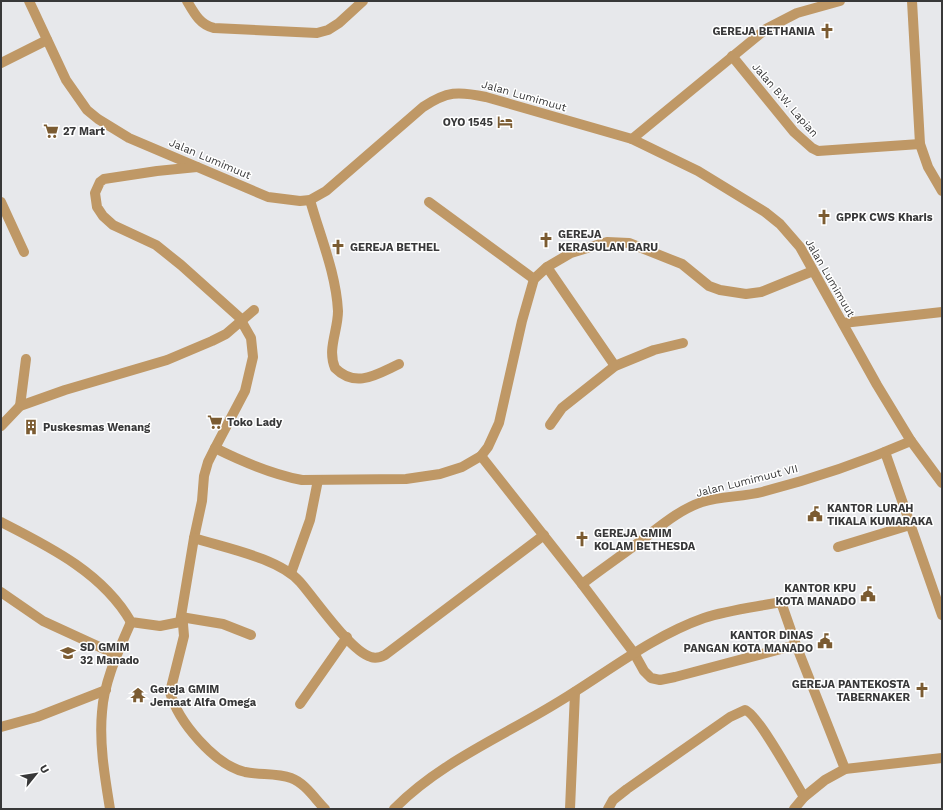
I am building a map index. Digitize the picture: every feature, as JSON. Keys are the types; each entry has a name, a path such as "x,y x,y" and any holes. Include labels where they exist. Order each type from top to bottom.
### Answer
{"street":[{"name":"Jalan Lumimuut","path":"29,1 75,94 87,110 98,119 129,138 268,197 287,201 310,200 326,191 424,108 435,100 450,93 465,93 486,97 632,139 698,171 765,212 780,224 800,247 911,441 942,483"},
{"path":"187,1 205,26 229,30 310,33 328,30 363,1"},
{"path":"632,139 766,29 797,13 840,1"},
{"path":"912,1 920,144 928,167 942,192"},
{"path":"1,63 47,40"},
{"name":"Jalan B.W. Lapian","path":"732,56 794,132 812,148 818,151 920,144"},
{"path":"197,168 157,171 104,179 100,182 95,193 97,207 103,216 113,225 156,245 226,304 243,321 251,338 253,347 251,369 245,390 208,462 204,476 202,501 194,538 181,620 183,624 184,636 170,692 172,700 195,735 216,757 245,772 292,778 302,784 325,809"},
{"path":"310,200 328,259 338,310 337,324 331,353 335,368 350,379 361,379 399,364"},
{"path":"1,202 24,252"},
{"path":"429,202 534,279"},
{"path":"215,448 250,465 302,480 406,479 440,474 462,467 481,456 488,447 499,423 522,321 534,279 547,267 570,253 607,242 628,243 682,264 709,286 734,293 761,292 813,271"},
{"path":"547,267 615,366"},
{"path":"1,426 20,406 65,390 167,360 226,334 254,310"},
{"path":"843,323 942,312"},
{"path":"550,425 562,408 615,366 654,350 684,343"},
{"path":"20,406 26,359"},
{"name":"Jalan Lumimuut VII","path":"582,584 668,520 684,510 702,502 722,497 743,496 782,487 885,452 911,441"},
{"path":"885,452 942,615"},
{"path":"481,456 582,584 634,653 644,671 651,678 660,680 796,645"},
{"path":"291,573 310,520 318,480"},
{"path":"1,522 61,554 88,574 110,593 123,608 131,622"},
{"path":"838,547 910,525"},
{"path":"194,538 277,564 291,573 354,646 370,657 377,658 385,655 544,535"},
{"path":"1,592 43,621 117,655"},
{"path":"394,809 419,786 447,766 575,692 634,653 705,618 781,602 796,645 845,769"},
{"path":"131,622 160,626 181,620 223,624 251,635"},
{"path":"110,809 104,769 102,712 106,690 117,655 131,622"},
{"path":"300,704 347,637"},
{"path":"1,728 37,717 106,690"},
{"path":"570,809 575,692"},
{"path":"608,809 614,800 627,789 730,717 745,710 749,711 762,728 804,797"},
{"path":"794,809 804,797 825,780 845,769 942,758"}],"place":[{"name":"GEREJA BETHANIA","path":"827,31"},
{"name":"OYO 1545","path":"505,122"},
{"name":"27 Mart","path":"51,131"},
{"name":"GPPK CWS Kharis","path":"824,217"},
{"name":"GEREJA KERASULAN BARU","path":"546,240"},
{"name":"GEREJA BETHEL","path":"338,247"},
{"name":"Toko Lady","path":"215,422"},
{"name":"Puskesmas Wenang","path":"31,427"},
{"name":"KANTOR LURAH TIKALA KUMARAKA","path":"815,514"},
{"name":"GEREJA GMIM KOLAM BETHESDA","path":"582,539"},
{"name":"KANTOR KPU KOTA MANADO","path":"868,594"},
{"name":"KANTOR DINAS PANGAN KOTA MANADO","path":"825,641"},
{"name":"SD GMIM 32 Manado","path":"68,653"},
{"name":"GEREJA PANTEKOSTA TABERNAKER","path":"922,690"},
{"name":"Gereja GMIM Jemaat Alfa Omega","path":"138,695"}]}
